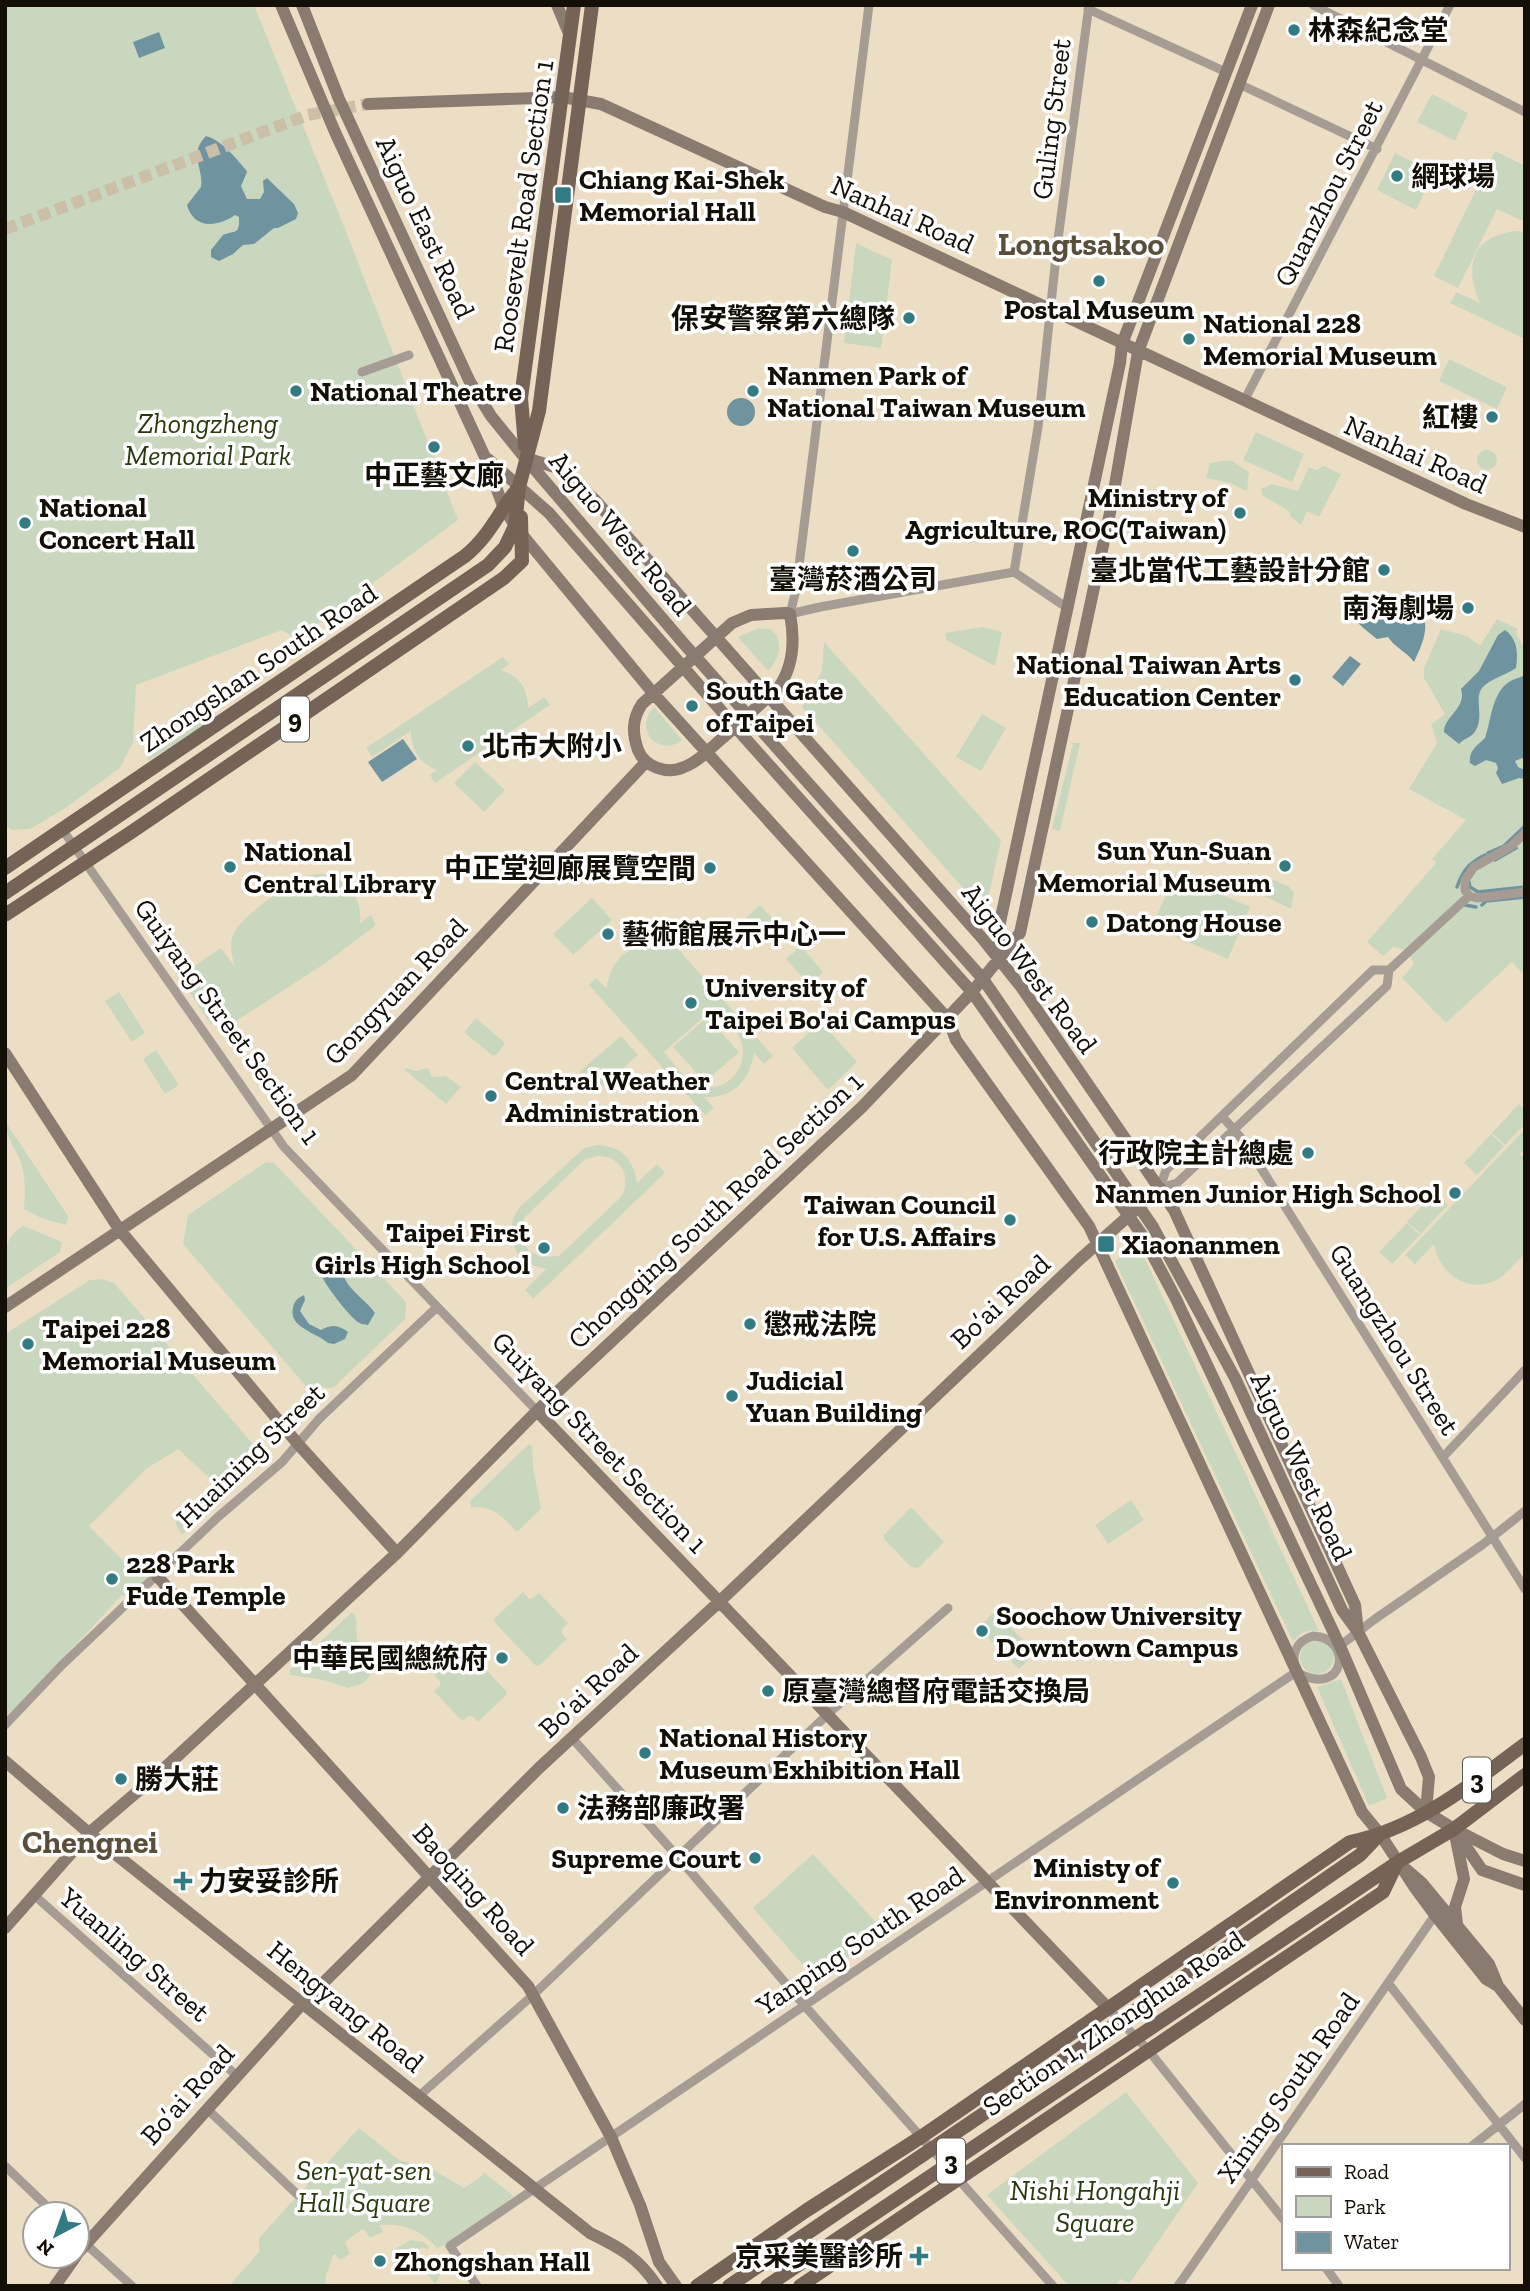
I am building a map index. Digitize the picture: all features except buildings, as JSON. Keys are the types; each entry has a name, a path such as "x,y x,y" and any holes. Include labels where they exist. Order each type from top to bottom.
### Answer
{"main road":[{"name":"Roosevelt Road Section 1","path":"525,458 521,398 574,5"},
{"name":"Roosevelt Road Section 1","path":"525,458 539,411 592,5"},
{"name":"Zhongshan South Road","path":"5,915 504,578 522,561 519,487 525,458"},
{"name":"Zhongshan South Road","path":"5,868 465,556 490,533 503,506 519,487"},
{"name":"Zhongshan South Road","path":"5,893 488,565 519,532"},
{"name":"3","path":"1426,1812 1476,1781 1525,1744"},
{"name":"3","path":"1454,1829 1525,1775"},
{"name":"Section 1, Zhonghua Road","path":"697,2286 807,2210 921,2137 1349,1842 1380,1834 1426,1812"},
{"name":"Section 1, Zhonghua Road","path":"767,2286 1398,1861 1454,1829"},
{"name":"Section 1, Zhonghua Road","path":"729,2286 1360,1855 1380,1834"},
{"name":"3","path":"1149,2052 1383,1892 1398,1861"},
{"name":"Section 1, Zhonghua Road","path":"800,2286 957,2178 1149,2052"}],"street":[{"name":"Aiguo East Road","path":"281,5 341,145 485,457 503,506 519,532"},
{"name":"Aiguo East Road","path":"302,5 339,99 470,382 491,416 525,458"},
{"path":"557,5 570,37"},
{"path":"869,5 798,578 790,614 793,634 791,663 787,676 779,687 748,717 683,768 674,770 654,767 639,753 633,727 636,713 653,692 732,623 751,615 790,614 1014,572 1069,607"},
{"path":"999,957 999,927 1069,607 1122,344 1252,5"},
{"name":"Chongqing South Road Section 1","path":"5,1928 89,1833 157,1775 397,1553 537,1411 862,1107 948,1019 1020,933 1111,508 1138,352 1269,5"},
{"path":"1313,5 1525,112"},
{"name":"Quanzhou Street","path":"1244,401 1450,5"},
{"path":"1088,7 1226,72"},
{"name":"Guling Street","path":"1014,572 1038,427 1088,7"},
{"path":"1239,84 1377,149"},
{"name":"Nanhai Road","path":"368,104 562,97 601,104 825,207 843,212 1466,504 1525,527"},
{"path":"362,372 408,355"},
{"name":"Aiguo East Road","path":"485,457 519,487"},
{"name":"Aiguo West Road","path":"525,458 561,469 595,500 999,957 1160,1188 1180,1222 1355,1605 1358,1632"},
{"name":"Aiguo West Road","path":"525,458 748,717 983,979 1140,1206 1235,1378 1342,1610 1358,1632 1429,1777 1426,1812"},
{"name":"Aiguo West Road","path":"519,487 549,513 972,992 1129,1216 1175,1297 1339,1647 1401,1790 1426,1812"},
{"path":"519,532 653,692 948,1019 956,1040 1089,1226 1362,1812 1435,1915 1486,1979 1498,1986"},
{"name":"Gongyuan Road","path":"5,1307 339,1084 362,1065 646,762"},
{"name":"Guiyang Street Section 1","path":"62,829 288,1152 1136,2038 1282,2218"},
{"path":"1525,833 1510,847 1481,861 1465,880 1465,890 1469,896 1477,898 1525,892"},
{"path":"1390,970 1469,896"},
{"name":"Bo’ai Road","path":"91,2234 302,2003 430,1876 929,1401 1160,1188 1177,1183 1387,986 1390,970 1373,970 1166,1170 1160,1188"},
{"path":"5,1053 119,1229 298,1444 397,1553"},
{"name":"Guangzhou Street","path":"1222,1116 1268,1179 1525,1589"},
{"name":"Huaining Street","path":"5,1725 62,1665 218,1517 282,1462 319,1419 437,1307"},
{"path":"1443,1457 1525,1370"},
{"path":"1339,1647 1493,1537 1525,1511"},
{"name":"Baoqing Road","path":"157,1576 528,1986 611,2137 640,2205 659,2262 676,2286"},
{"path":"419,2096 533,1995 828,1714 948,1608"},
{"path":"1296,1672 1294,1653 1296,1647 1307,1638 1320,1636 1339,1647"},
{"path":"1296,1672 1311,1680 1334,1674 1339,1663 1339,1647"},
{"name":"Yanping South Road","path":"477,2286 450,2246 1296,1672"},
{"path":"572,1738 1053,2286"},
{"name":"Hengyang Road","path":"5,1761 89,1833 590,2233 618,2246 644,2267 657,2286"},
{"path":"1426,1812 1503,1854 1525,1861"},
{"path":"1454,1829 1482,1870 1525,1885"},
{"path":"1454,1829 1464,1879 1455,1907 1457,1926"},
{"path":"1398,1861 1422,1883 1489,1964 1498,1986 1525,2020"},
{"name":"Yuanling Street","path":"34,1895 237,2076"},
{"name":"Xining South Road","path":"1178,2286 1435,1915"},
{"path":"1388,1983 1525,2158"},
{"path":"1474,2144 1525,2104"},
{"path":"207,2109 298,2195"},
{"path":"5,2166 40,2200"},
{"path":"91,2256 132,2286"},
{"name":"Bo’ai Road","path":"55,2286 65,2270"}],"green space":[{"name":"Zhongzheng Memorial Park","path":"5,5 254,5 347,234 458,520 297,639 282,630 136,685 133,742 120,768 64,809 30,829 12,830 5,825"},
{"path":"1432,94 1468,113 1455,141 1417,122"},
{"path":"1495,151 1525,166 1525,222 1497,209 1458,288 1434,276"},
{"path":"1395,153 1434,173 1416,210 1377,190"},
{"path":"1517,231 1525,232 1525,339 1450,303 1456,292 1480,303 1472,276 1476,254 1490,239"},
{"path":"856,243 892,260 881,348 844,343"},
{"path":"1449,359 1507,387 1497,409 1439,381"},
{"path":"1256,432 1304,454 1292,482 1243,460"},
{"path":"1487,450 1494,453 1497,460 1494,467 1487,470 1480,467 1477,460 1480,453"},
{"path":"1230,460 1249,472 1247,491 1230,483 1206,478 1210,463"},
{"path":"1324,466 1341,474 1319,517 1307,511 1301,525 1291,517 1289,511 1263,496 1261,489 1272,484 1298,491 1309,467 1316,470"},
{"path":"1497,619 1518,629 1516,632 1525,650 1525,976 1512,962 1446,1023 1402,978 1414,964 1408,954 1393,947 1383,956 1367,942 1436,863 1432,859 1466,820 1409,789 1437,743 1431,724 1445,714 1424,678 1424,668 1441,629 1467,636 1480,646"},
{"path":"983,627 1002,632 995,666 946,640 945,633"},
{"path":"759,628 771,629 778,640 779,650 768,671 738,637"},
{"path":"824,642 1001,840 987,904 979,906 802,707 822,671"},
{"path":"503,657 509,664 501,670 522,684 528,708 544,697 550,705 435,783 430,775 437,770 425,764 417,755 411,731 372,757 366,748"},
{"path":"654,707 682,740 666,746 650,738 646,722"},
{"path":"982,714 1006,728 981,771 956,757"},
{"path":"203,721 205,725 148,761 158,737"},
{"path":"1073,743 1080,743 1060,831 1052,829"},
{"path":"475,762 505,790 484,812 454,783"},
{"path":"326,874 342,881 353,892 359,906 360,923 371,915 376,925 327,962 224,1029 218,1020 211,1025 179,976 221,948 235,967 231,951 232,939 245,919 291,884 310,875"},
{"path":"1175,874 1250,907 1228,959 1152,927"},
{"path":"1266,877 1288,886 1294,892 1291,909 1254,891"},
{"path":"592,898 612,920 573,955 553,934"},
{"path":"760,905 777,923 763,935 746,918"},
{"path":"656,924 773,1056 764,1064 754,1053 749,1072 738,1086 723,1095 704,1097 714,1108 705,1115 589,985 596,978 607,989 612,970 622,956 629,950 657,944 647,932","holes":["714,1008 733,1028 741,1041 743,1051 739,1069 734,1076 718,1086 709,1087 689,1079 664,1052"]},
{"path":"801,946 823,972 810,986 786,959"},
{"path":"119,992 145,1033 132,1042 105,1001"},
{"path":"707,1017 739,1052 705,1082 673,1047"},
{"path":"476,1018 505,1043 497,1054 493,1056 464,1032"},
{"path":"821,1022 857,1062 828,1090 792,1048"},
{"path":"621,1036 638,1055 595,1093 580,1081 584,1076 579,1072"},
{"path":"156,1050 179,1085 165,1094 143,1059"},
{"path":"405,1068 417,1071 428,1068 432,1077 446,1076 461,1087 446,1104"},
{"path":"1519,1104 1525,1109 1525,1124 1505,1145 1492,1133"},
{"path":"5,1121 68,1216 66,1225 41,1218 24,1209 23,1169"},
{"path":"1525,1129 1525,1149 1519,1155 1525,1156 1525,1253 1504,1275 1486,1284 1475,1285 1456,1279 1442,1264 1434,1244 1415,1264 1405,1255"},
{"path":"1491,1134 1504,1146 1477,1175 1464,1163"},
{"path":"598,1145 620,1151 630,1161 637,1183 657,1164 665,1173 533,1299 525,1290 546,1269 535,1266 518,1254 511,1236 514,1217 520,1207 584,1148","holes":["597,1156 618,1163 625,1175 626,1182 621,1197 559,1256 541,1257 528,1250 521,1234 524,1218 584,1160"]},
{"path":"266,1162 274,1163 406,1302 405,1319 333,1388 306,1386 183,1244 188,1215"},
{"path":"1435,1193 1448,1205 1421,1234 1407,1222"},
{"path":"1407,1223 1420,1235 1392,1264 1379,1252"},
{"path":"24,1226 62,1242 60,1252 5,1289 7,1244 16,1230"},
{"path":"1139,1246 1319,1631 1304,1632 1293,1642 1115,1261"},
{"path":"102,1279 114,1283 252,1443 251,1467 224,1493 229,1485 220,1478 215,1483 178,1449 146,1469 89,1526 139,1577 150,1567 154,1570 129,1598 122,1595 5,1721 5,1334 90,1280"},
{"path":"529,1444 532,1446 541,1509 517,1532 492,1510 471,1508 470,1501"},
{"path":"204,1495 215,1502 182,1535 175,1523"},
{"path":"1131,1500 1144,1520 1108,1544 1095,1525"},
{"path":"911,1507 944,1542 918,1568 911,1567 884,1539 884,1535"},
{"path":"523,1592 529,1599 539,1593 568,1623 562,1629 567,1639 539,1666 535,1665 494,1619"},
{"path":"995,1611 1036,1653 1019,1669 978,1628"},
{"path":"352,1612 356,1618 357,1639 379,1667 362,1684 348,1688 324,1680 290,1675 290,1670"},
{"path":"1317,1640 1329,1645 1334,1657 1329,1669 1317,1674 1305,1669 1300,1657 1305,1645"},
{"path":"462,1648 467,1649 506,1691 506,1695 478,1722 473,1716 462,1721 434,1691 440,1686 440,1681 434,1675"},
{"path":"1341,1679 1387,1798 1369,1806 1317,1687"},
{"path":"813,1854 884,1931 824,1975 810,1973 753,1908"},
{"name":"Nishi Hongahji Square","path":"1126,2092 1198,2183 1130,2283 1120,2279 1116,2286 1069,2286 987,2195"},
{"name":"Sen-yat-sen Hall Square","path":"359,2128 399,2160 432,2169 464,2188 483,2175 483,2172 514,2196 448,2244 437,2248 418,2232 396,2225 380,2225 383,2232 370,2238 364,2229 361,2230 345,2242 350,2254 340,2260 335,2254 333,2256 325,2286 229,2286 259,2252 259,2238"},
{"path":"411,2240 424,2242 429,2247 428,2250 423,2247 410,2255 412,2259 406,2263 400,2254 395,2257 391,2251"},
{"path":"437,2255 440,2266 435,2284 420,2265 424,2259"}],"water":[{"path":"159,32 165,48 139,58 133,42"},
{"path":"206,136 223,145 246,170 241,186 247,199 260,199 264,192 263,181 267,178 294,204 298,213 296,219 274,228 254,244 243,245 219,261 211,257 211,250 223,235 237,230 239,217 235,215 221,222 207,224 195,219 187,205 201,187 197,155"},
{"path":"741,398 751,402 755,412 751,422 741,426 731,422 727,412 731,402"},
{"path":"1346,599 1370,605 1389,621 1403,609 1407,613 1412,612 1414,607 1419,608 1425,628 1423,642 1414,662 1388,637 1377,639 1361,626 1350,612"},
{"path":"1505,630 1516,647 1516,668 1482,688 1476,730 1459,744 1444,732 1445,726 1461,701 1461,689 1479,671 1498,635"},
{"path":"1350,656 1361,664 1343,686 1332,677"},
{"path":"1525,675 1525,757 1515,761 1518,767 1525,770 1525,779 1519,778 1502,784 1496,773 1496,763 1486,760 1475,766 1470,763 1471,755 1485,738 1493,708 1503,687"},
{"path":"403,739 417,759 382,782 368,762"},
{"path":"328,1258 337,1264 348,1284 375,1313 368,1325 354,1319 326,1284 321,1271"},
{"path":"304,1295 305,1300 300,1311 309,1324 321,1330 332,1326 341,1328 348,1332 345,1339 334,1344 328,1343 299,1325 293,1315 293,1308 294,1303"}],"waterway":[{"path":"1488,853 1504,846 1525,826"},
{"path":"1495,860 1516,848"},
{"path":"1457,887 1467,868 1485,855"},
{"path":"1469,882 1470,887 1478,892 1525,887"},
{"path":"1482,905 1486,901 1525,897"},
{"path":"1465,905 1476,907"}],"tunnel":[{"path":"5,229 308,115 368,104"}],"place":[{"name":"林森紀念堂","path":"1294,30"},
{"name":"網球場","path":"1397,176"},
{"name":"Chiang Kai-Shek Memorial Hall","path":"563,195"},
{"name":"Postal Museum","path":"1099,281"},
{"name":"保安警察第六總隊","path":"909,318"},
{"name":"National 228 Memorial Museum","path":"1189,339"},
{"name":"National Theatre","path":"296,391"},
{"name":"Nanmen Park of National Taiwan Museum","path":"753,391"},
{"name":"紅樓","path":"1492,417"},
{"name":"中正藝文廊","path":"434,447"},
{"name":"Ministry of Agriculture, ROC(Taiwan)","path":"1240,513"},
{"name":"National Concert Hall","path":"25,523"},
{"name":"臺灣菸酒公司","path":"853,551"},
{"name":"臺北當代工藝設計分館","path":"1384,570"},
{"name":"南海劇場","path":"1468,608"},
{"name":"National Taiwan Arts Education Center","path":"1295,680"},
{"name":"South Gate of Taipei","path":"692,706"},
{"name":"北市大附小","path":"468,746"},
{"name":"Sun Yun-Suan Memorial Museum","path":"1285,866"},
{"name":"National Central Library","path":"230,867"},
{"name":"中正堂迴廊展覽空間","path":"710,868"},
{"name":"Datong House","path":"1092,922"},
{"name":"藝術館展示中心一","path":"608,934"},
{"name":"University of Taipei Bo'ai Campus","path":"691,1003"},
{"name":"Central Weather Administration","path":"491,1096"},
{"name":"行政院主計總處","path":"1308,1153"},
{"name":"Nanmen Junior High School","path":"1455,1193"},
{"name":"Taiwan Council for U.S. Affairs","path":"1010,1220"},
{"name":"Xiaonanmen","path":"1106,1244"},
{"name":"Taipei First Girls High School","path":"544,1248"},
{"name":"懲戒法院","path":"750,1324"},
{"name":"Taipei 228 Memorial Museum","path":"28,1344"},
{"name":"Judicial Yuan Building","path":"732,1396"},
{"name":"228 Park Fude Temple","path":"112,1579"},
{"name":"Soochow University Downtown Campus","path":"982,1631"},
{"name":"中華民國總統府","path":"502,1658"},
{"name":"原臺灣總督府電話交換局","path":"768,1691"},
{"name":"National History Museum Exhibition Hall","path":"645,1753"},
{"name":"勝大莊","path":"121,1779"},
{"name":"法務部廉政署","path":"563,1808"},
{"name":"Supreme Court","path":"755,1858"},
{"name":"力安妥診所","path":"183,1881"},
{"name":"Ministy of Environment","path":"1173,1883"},
{"name":"京采美醫診所","path":"919,2256"},
{"name":"Zhongshan Hall","path":"380,2261"}],"district":[{"name":"Longtsakoo","path":"1081,244"},
{"name":"Chengnei","path":"90,1842"}]}
